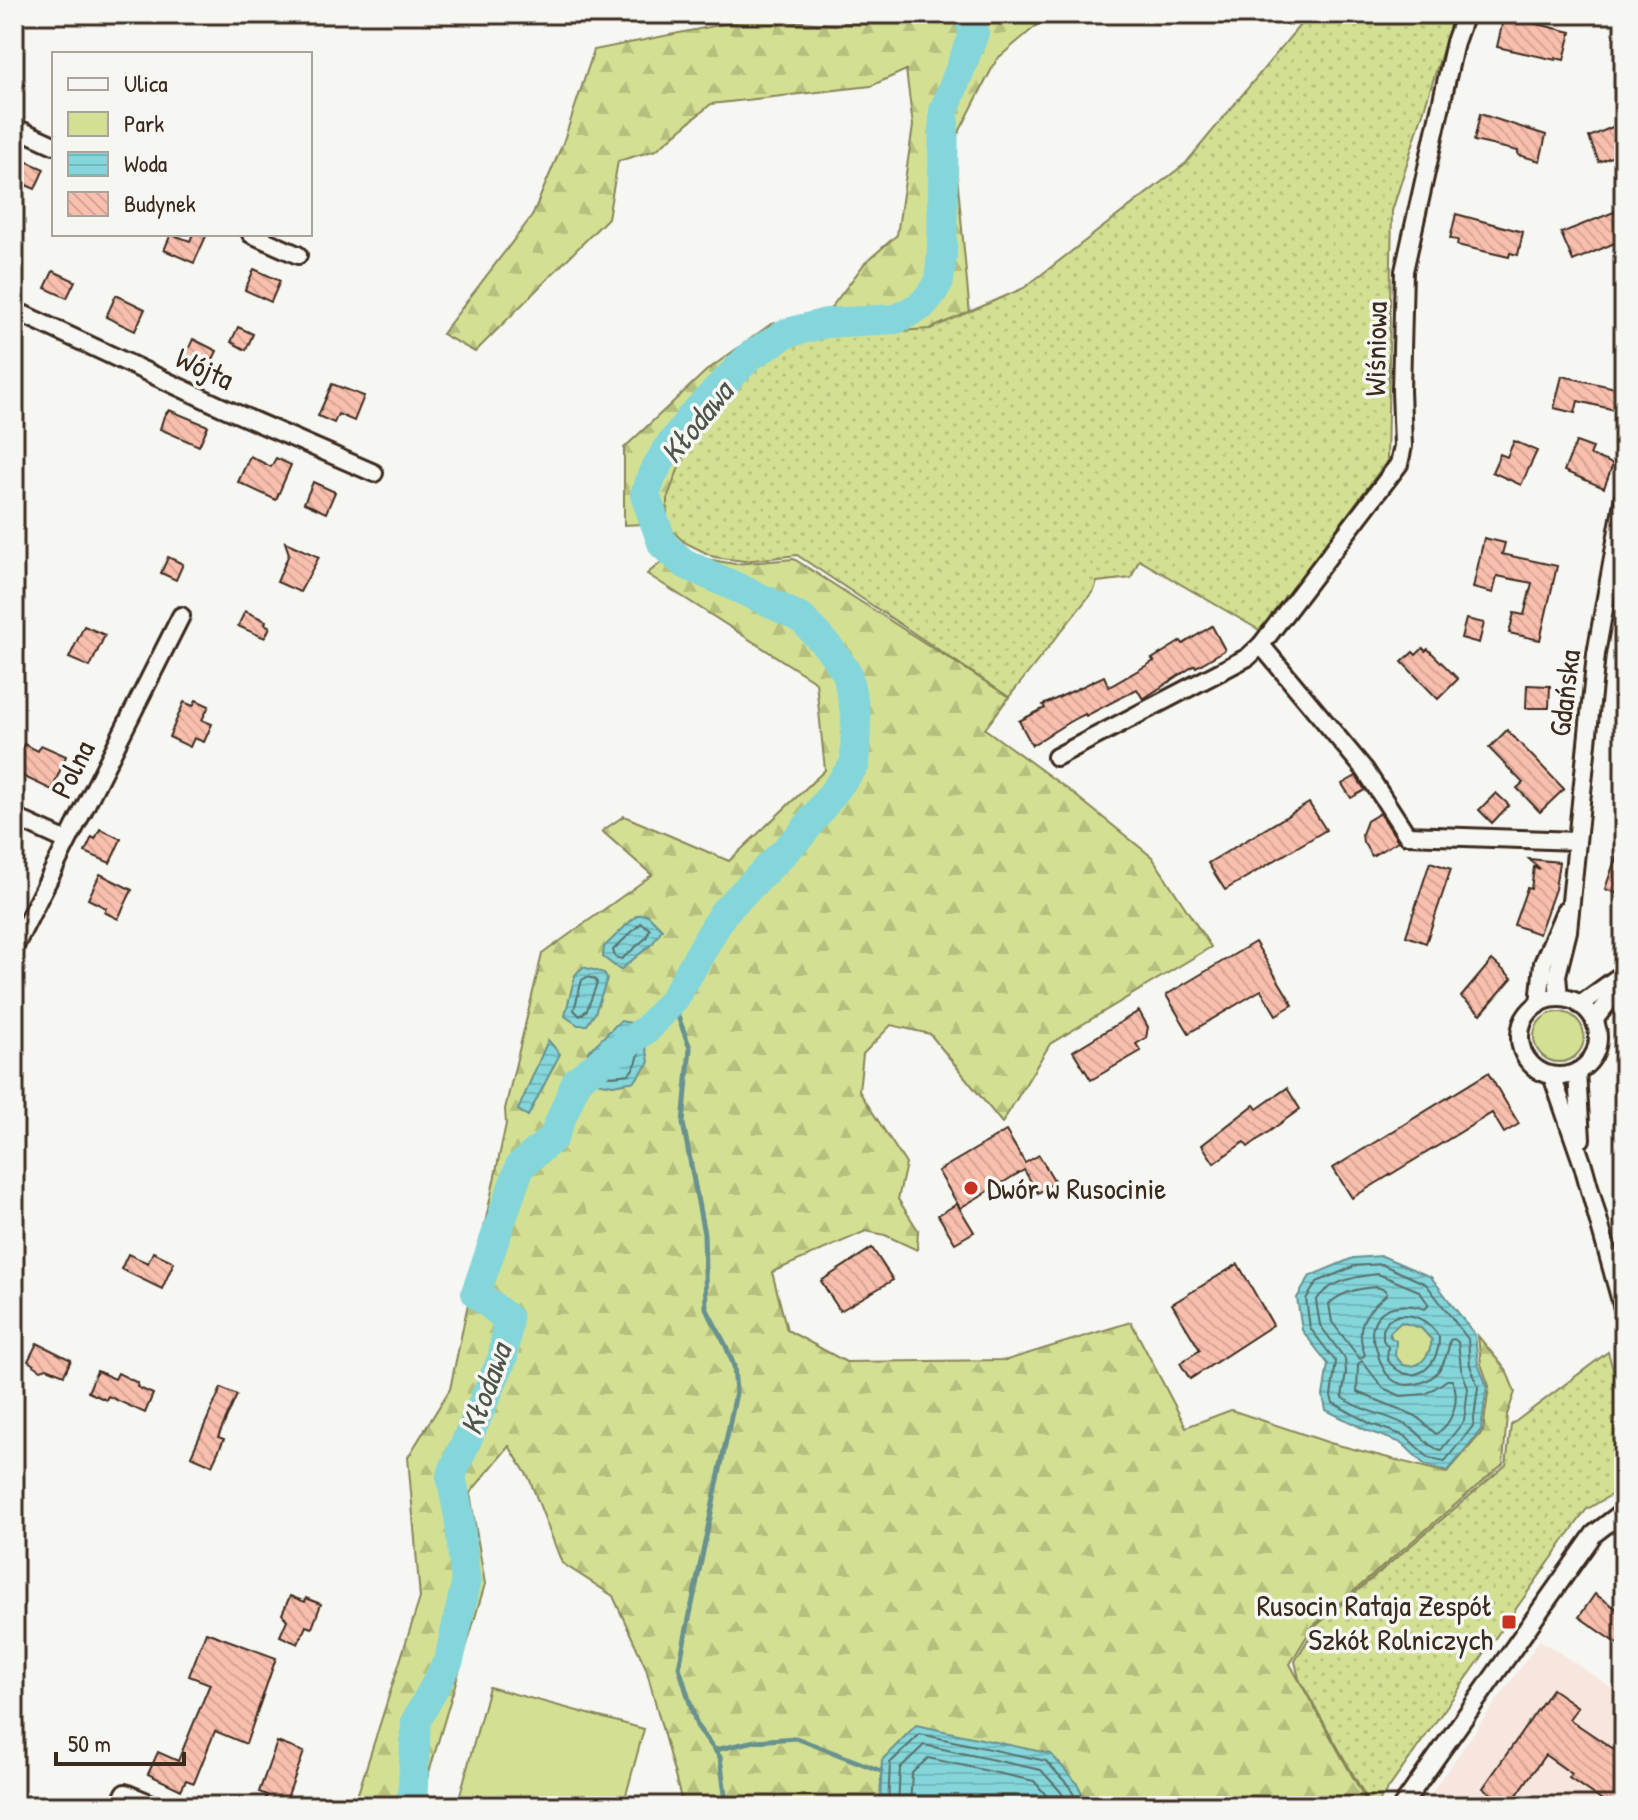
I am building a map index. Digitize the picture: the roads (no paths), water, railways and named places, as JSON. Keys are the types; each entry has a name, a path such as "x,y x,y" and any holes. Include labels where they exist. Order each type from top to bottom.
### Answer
{"street":[{"name":"Wiśniowa","path":"1056,757 1248,657 1261,645 1399,464 1403,446 1404,271 1455,42 1465,14"},
{"path":"14,127 52,144"},
{"path":"255,236 298,255"},
{"name":"Wójta","path":"14,310 224,408 374,473"},
{"name":"Gdańska","path":"1559,998 1557,975 1568,931 1596,654 1624,496"},
{"name":"Polna","path":"14,948 181,616"},
{"path":"1261,645 1365,770 1407,835 1576,841"},
{"path":"14,817 67,841"},
{"name":"Gdańska","path":"1539,1004 1543,963 1570,898"},
{"path":"1580,1005 1624,973"},
{"path":"1594,1020 1624,983"},
{"path":"1559,998 1580,1005 1594,1020 1598,1034 1596,1049 1589,1063 1577,1072 1552,1076 1527,1060 1520,1041 1524,1020 1539,1004 1559,998"},
{"path":"1577,1072 1583,1165"},
{"path":"1552,1076 1583,1165 1624,1312"},
{"path":"1402,1806 1594,1534 1624,1511"},
{"path":"119,1806 125,1793 157,1806"}],"water":[{"path":"647,914 662,929 653,943 620,970 603,957 604,947 637,915"},
{"path":"583,967 604,973 607,979 595,1013 587,1025 578,1025 565,1016 575,975"},
{"path":"620,1021 631,1023 638,1032 649,1062 635,1081 613,1085 589,1081 588,1052"},
{"path":"548,1040 560,1054 528,1116 518,1110"},
{"path":"1382,1256 1431,1277 1475,1335 1478,1364 1487,1386 1481,1430 1448,1471 1425,1465 1402,1443 1368,1431 1326,1410 1323,1396 1328,1364 1302,1330 1297,1298 1310,1276 1353,1258","holes":["1401,1322 1421,1328 1432,1340 1429,1351 1419,1364 1403,1365 1395,1356 1396,1341 1390,1337 1390,1332"]},
{"path":"916,1725 1051,1754 1076,1782 1089,1806 880,1806 882,1760"}],"waterway":[{"name":"Kłodawa","path":"412,1806 416,1721 449,1660 466,1584 459,1516 451,1476 503,1357 508,1319 476,1293 520,1166 553,1138 577,1080 648,1028 674,999 723,913 801,835 855,764 856,716 847,673 830,649 802,619 685,564 663,545 645,495 666,451 692,416 750,356 787,333 826,323 896,319 921,306 932,293 939,281 942,254 944,111 974,33 968,14"},
{"name":"Kłodawa","path":"674,999 690,1048 683,1123 704,1234 706,1308 734,1366 736,1393 679,1667 697,1726 720,1757 724,1806"},
{"path":"715,1750 755,1741 796,1738 881,1771"}],"place":[{"name":"Dwór w Rusocinie","path":"971,1188"},
{"name":"Rusocin Rataja Zespół Szkół Rolniczych","path":"1509,1622"}]}
